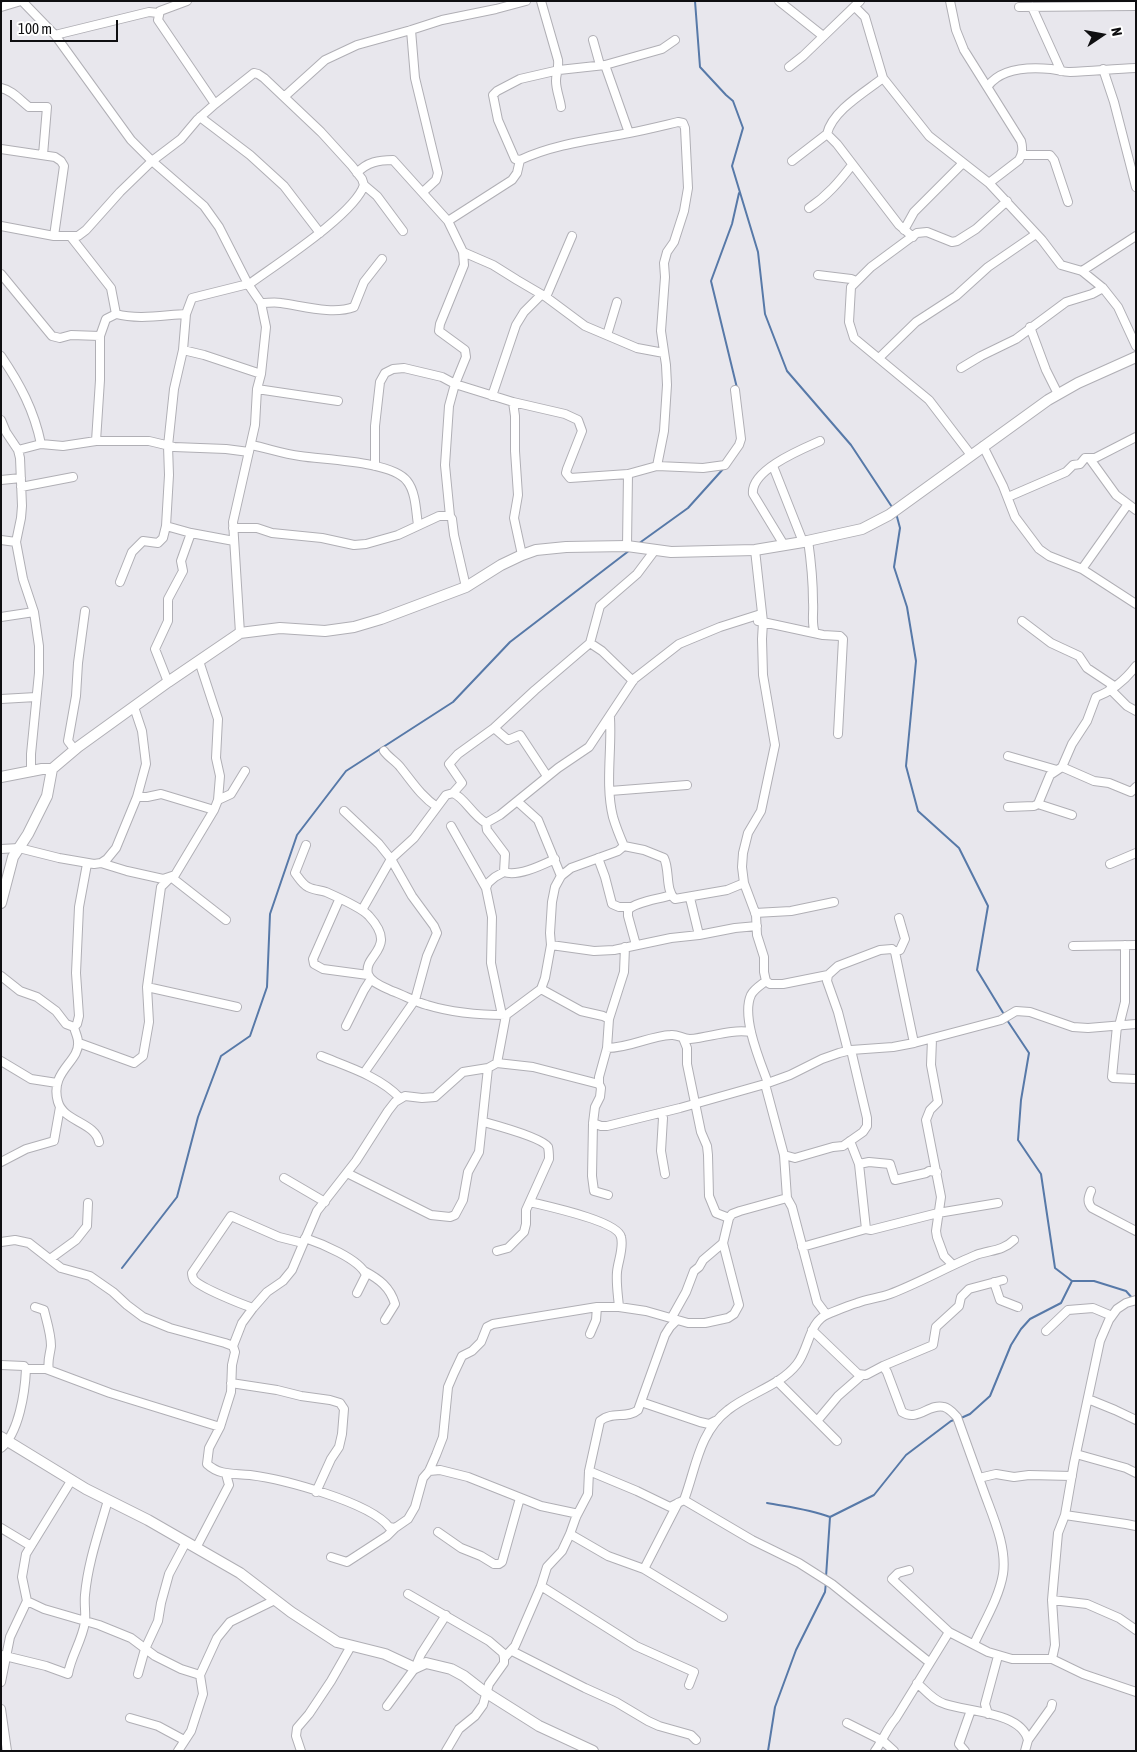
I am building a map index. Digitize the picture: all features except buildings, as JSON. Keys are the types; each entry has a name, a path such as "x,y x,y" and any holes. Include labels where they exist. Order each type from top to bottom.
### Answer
{"street":[{"path":"1,7 21,1 55,35 123,130 152,161 204,206 219,227 248,284 261,303 266,327 261,374 257,389 255,425 238,496 233,528 240,633"},
{"path":"158,14 164,8 187,1"},
{"path":"284,97 325,60 370,40 442,20 526,1"},
{"path":"541,1 559,70 556,75 556,83 562,107"},
{"path":"779,1 823,36"},
{"path":"950,1 956,30 964,50 1021,141 1022,155 1020,160 989,183"},
{"path":"789,67 857,4 865,17 883,78 929,136 989,183 1036,234 1061,265 1082,271 1103,288 1118,307 1136,346"},
{"path":"1019,7 1136,6"},
{"path":"1032,7 1061,71"},
{"path":"55,35 149,12 158,14"},
{"path":"158,14 160,23 215,104"},
{"path":"411,30 415,78 438,173 436,180 423,192"},
{"path":"593,40 629,133"},
{"path":"657,466 664,431 667,385 661,331 665,277 664,263 667,252 674,242 684,211 688,188 685,128 683,123 678,122 560,145 520,160 515,159 501,127 494,95 497,91 520,80 559,70 602,65 662,49 675,40"},
{"path":"988,86 993,78 999,74 1025,69 1068,72 1136,68"},
{"path":"1103,69 1132,156 1136,187"},
{"path":"1,226 54,236 78,236 86,230 134,177 181,138 200,117 254,73 264,78 321,132 357,173 364,185 377,196 403,231"},
{"path":"792,161 827,134 830,124 843,110 883,78"},
{"path":"1,88 6,88 15,94 29,107 47,106 43,155"},
{"path":"200,117 250,155 284,186 320,233"},
{"path":"827,134 837,144 904,230 913,237"},
{"path":"1,149 55,157 61,160 64,166 54,236"},
{"path":"1022,155 1050,155 1054,160 1068,202"},
{"path":"357,173 362,168 379,160 393,160 448,221 463,252 464,265 440,324 439,331 465,350 466,357 455,384 449,406 445,464 450,516 466,586"},
{"path":"448,221 512,180 517,173 520,160"},
{"path":"904,230 914,212 963,163"},
{"path":"809,208 835,187 852,165"},
{"path":"120,582 132,552 142,541 158,543 163,538 166,526 169,475 168,446 174,388 184,350 186,314 192,298 248,284 329,226 361,194 364,185"},
{"path":"971,455 929,400 854,338 849,322 852,287 871,267 918,233 927,232 952,242 958,241 976,230 1007,201"},
{"path":"879,358 916,322 956,296 988,267 1036,234"},
{"path":"492,396 516,325 524,312 544,296 572,236"},
{"path":"1082,271 1136,236"},
{"path":"71,237 111,288 116,314"},
{"path":"463,252 494,265 544,296 585,326 637,348 664,353"},
{"path":"261,303 347,310 354,307 364,282 382,260"},
{"path":"1,274 52,336 60,338 71,335 100,336"},
{"path":"818,275 851,279 856,282"},
{"path":"961,368 1016,339 1066,302 1092,294 1103,288"},
{"path":"607,334 617,302"},
{"path":"96,441 100,380 100,336 106,319 116,314 124,316 152,316 186,314"},
{"path":"1030,327 1046,370 1058,394"},
{"path":"184,350 204,354 261,374"},
{"path":"1,356 32,409 41,444"},
{"path":"1,777 42,769 52,769 168,682 240,633 280,628 325,632 354,627 466,586 500,565 536,550 566,547 627,546 680,552 755,550 784,546 862,529 889,515 1058,394 1136,357"},
{"path":"375,466 376,404 380,382 385,373 393,369 404,368 442,377 455,384 492,396 565,414 578,420 582,431 567,469 566,473 570,478 628,474 657,466 703,468 725,465 741,439 735,390"},
{"path":"257,389 338,401"},
{"path":"513,402 516,416 515,451 518,495 514,518 522,555"},
{"path":"1,420 6,432 18,450 22,469 20,478 22,487 21,518 16,542 23,579 34,612 39,646 39,673 31,772"},
{"path":"1008,497 1066,472 1072,465 1080,464 1085,458 1094,458 1136,437"},
{"path":"18,450 41,444 63,446 96,441 149,441 174,447 250,448 375,466 406,478 410,485 418,526"},
{"path":"784,546 753,494 752,488 756,480 788,454 820,441"},
{"path":"983,446 1016,517 1039,549 1049,556 1082,570 1136,604"},
{"path":"1090,459 1116,495 1136,510"},
{"path":"773,466 806,541 812,572 814,630"},
{"path":"627,546 628,474"},
{"path":"22,487 73,477"},
{"path":"1,480 20,478"},
{"path":"1082,570 1128,504"},
{"path":"233,528 257,528 272,533 322,538 354,545 366,544 398,535 438,516 450,516"},
{"path":"166,526 234,541"},
{"path":"168,682 155,649 168,621 168,599 183,571 181,561 191,533"},
{"path":"1,540 16,542"},
{"path":"362,910 391,859 414,838 446,795 453,793 462,783 448,764 458,754 494,728 590,643 600,606 637,574 655,550"},
{"path":"755,550 762,618 763,675 775,745 761,811 748,833 743,853 744,883 755,913 756,926 764,957 766,981 770,984 783,984 828,975 838,966 880,950 892,949 895,952 914,1043"},
{"path":"75,750 68,742 76,696 85,611"},
{"path":"1,617 34,612"},
{"path":"486,823 500,816 547,776 589,747 633,681 679,644 720,627 751,619 762,618 805,631 814,630 840,636 843,639 838,734"},
{"path":"1022,621 1051,643 1079,656 1087,668 1112,687 1127,706 1136,711"},
{"path":"590,643 602,651 633,681"},
{"path":"79,1044 134,1063 143,1056 149,1022 147,987 161,887 175,875 214,810 218,800 220,776 216,758 218,719 199,661"},
{"path":"1038,804 1050,775 1059,768 1087,721 1096,697 1106,693 1126,679 1136,666"},
{"path":"1,699 36,697"},
{"path":"101,863 116,848 137,797 146,764 142,731 134,707"},
{"path":"610,718 610,791 613,816 624,846"},
{"path":"494,728 508,740 520,735 547,776"},
{"path":"384,752 400,766 426,799 436,807"},
{"path":"1008,756 1059,768 1094,781 1115,785 1131,792 1136,786"},
{"path":"1,903 13,857 28,834 47,796 52,769"},
{"path":"218,800 231,794 245,771"},
{"path":"610,791 687,785"},
{"path":"453,793 459,796 471,811 486,823 487,830 505,854 504,872"},
{"path":"137,797 147,798 161,794 214,810"},
{"path":"518,802 538,820 561,876"},
{"path":"1008,807 1034,806 1038,804 1072,815"},
{"path":"344,811 379,844 391,859 412,896 437,933 427,956 415,1000 364,1073"},
{"path":"451,826 486,888 492,918 491,963 504,1015 497,1063"},
{"path":"306,845 295,873 307,887 326,893 362,910 376,924 381,938 380,946 368,968 370,977 346,1026"},
{"path":"624,846 644,850 664,858 667,863 671,895 675,899 690,898 728,890 744,883"},
{"path":"339,900 313,959 314,964 323,969 370,977 383,987 427,1005 467,1013 504,1015 541,990 551,945 552,902 555,887 561,876 571,868 618,851 624,846"},
{"path":"1,849 19,848 87,864 101,863 127,871 163,878 171,877 226,920"},
{"path":"1110,864 1136,853"},
{"path":"598,858 612,904 620,907 630,907 671,895"},
{"path":"486,888 488,883 504,872 510,874 532,869 555,859"},
{"path":"74,1027 79,1016 76,973 79,907 87,864"},
{"path":"690,898 699,935"},
{"path":"755,913 791,910 834,902"},
{"path":"630,907 628,916 636,945"},
{"path":"895,952 902,948 905,939 898,918"},
{"path":"551,945 594,951 614,950 734,928 756,926"},
{"path":"1125,945 1125,1002 1118,1026 1112,1077 1136,1079"},
{"path":"1073,946 1136,945"},
{"path":"608,1195 599,1194 594,1191 592,1170 593,1123 595,1107 600,1097 599,1077 607,1048 609,1019 624,972 625,947"},
{"path":"784,1155 795,1158 833,1146 843,1146 863,1132 867,1126 867,1118 850,1050 827,981 828,975"},
{"path":"1,976 20,991 37,997 56,1011 66,1024 74,1027"},
{"path":"766,981 751,994 749,1005 751,1032 784,1155 787,1198 792,1207 817,1302 826,1314"},
{"path":"147,987 237,1007"},
{"path":"541,990 581,1011 609,1019"},
{"path":"593,1123 607,1126 696,1104 766,1084 790,1075 822,1059 850,1050 893,1048 932,1039 1004,1018 1016,1011 1030,1012 1073,1027 1088,1028 1136,1024"},
{"path":"1,1162 26,1149 54,1141 60,1108 57,1083 79,1044 74,1027"},
{"path":"607,1048 620,1048 673,1034 683,1038 691,1038 730,1032 751,1032"},
{"path":"683,1038 687,1048 688,1064 701,1132 707,1146 709,1196 716,1212 729,1218"},
{"path":"932,1039 931,1065 938,1102 930,1110 926,1120 941,1197 936,1231 944,1256 953,1265"},
{"path":"321,1056 364,1073 393,1090 400,1098"},
{"path":"1,1061 31,1079 57,1083"},
{"path":"396,1528 389,1527 373,1514 346,1500 251,1475 229,1476 212,1469 207,1464 209,1448 220,1427 231,1392 235,1352 233,1346 242,1323 267,1292 283,1282 292,1270 317,1211 348,1173 388,1110 400,1098 405,1096 435,1097 463,1072 488,1068 497,1063 533,1067 599,1084"},
{"path":"348,1173 430,1215 450,1217 455,1215 463,1200 468,1172 479,1152 484,1122 488,1068"},
{"path":"60,1108 73,1119 96,1133 99,1142"},
{"path":"661,1113 663,1118 661,1151 665,1174"},
{"path":"484,1122 506,1127 545,1144 549,1159 526,1210 524,1232 508,1248 498,1251"},
{"path":"850,1142 859,1164 866,1229"},
{"path":"859,1164 869,1162 890,1164 895,1180 929,1171 937,1172"},
{"path":"284,1178 325,1202"},
{"path":"1091,1191 1088,1198 1092,1208 1136,1231"},
{"path":"331,1557 347,1562 387,1536 408,1519 415,1507 423,1478 429,1471 442,1437 448,1387 462,1356 472,1351 481,1342 487,1327 493,1324 597,1308 619,1307 646,1311 692,1324 728,1318 737,1311 739,1305 737,1292 727,1265 723,1243 729,1218 732,1214 740,1211 787,1198"},
{"path":"530,1202 609,1225 618,1231 622,1237 617,1277 619,1307"},
{"path":"50,1258 76,1240 87,1226 88,1203"},
{"path":"802,1247 866,1229 871,1230 938,1214 998,1203"},
{"path":"253,1308 201,1285 194,1280 192,1273 231,1216 279,1237 322,1244 361,1267 391,1292 395,1304 385,1320"},
{"path":"1,1242 15,1240 29,1243 50,1258 60,1268 90,1276 143,1317 170,1328 233,1346"},
{"path":"644,1569 681,1502 706,1434 728,1409 776,1381 796,1366 804,1355 812,1330 818,1321 826,1314 888,1295 977,1255 1001,1249 1014,1240"},
{"path":"504,1658 512,1651 548,1567 562,1551 588,1494 589,1472 600,1421 604,1417 634,1414 638,1410 665,1335 674,1319 694,1271 703,1260 723,1243"},
{"path":"357,1293 365,1279 364,1271"},
{"path":"817,1421 838,1396 862,1375 866,1375 933,1345 936,1327 959,1306 961,1297 969,1289 1003,1280"},
{"path":"994,1282 1000,1300 1018,1307"},
{"path":"1052,1659 1055,1645 1052,1600 1058,1533 1065,1515 1100,1341 1117,1309 1126,1303 1136,1300"},
{"path":"35,1307 44,1310 49,1329 51,1348 47,1363 49,1370"},
{"path":"590,1334 596,1320 597,1308"},
{"path":"1046,1331 1068,1310 1093,1308 1112,1316"},
{"path":"812,1330 858,1374 862,1375"},
{"path":"1,1365 49,1370 110,1393 220,1427"},
{"path":"883,1366 902,1412 910,1416 918,1415 935,1407 942,1406 947,1408 958,1419 995,1523 1001,1548 1002,1576 995,1597 974,1644"},
{"path":"26,1369 23,1400 4,1442 72,1481 148,1520 240,1574 337,1642 385,1654 415,1668 426,1663 451,1669 539,1726 593,1751"},
{"path":"776,1381 837,1441"},
{"path":"231,1383 340,1403 344,1409 339,1447 331,1459 316,1492"},
{"path":"1088,1399 1136,1420"},
{"path":"642,1402 708,1424 717,1420"},
{"path":"1076,1454 1126,1468 1136,1473"},
{"path":"429,1471 440,1470 468,1477 541,1506 574,1513 576,1517"},
{"path":"589,1472 670,1507 681,1502"},
{"path":"979,1478 996,1474 1014,1477 1036,1475 1072,1476"},
{"path":"196,1548 229,1485 229,1476"},
{"path":"1,1682 3,1655 27,1602 22,1571 26,1554 72,1481"},
{"path":"438,1532 460,1548 482,1556 494,1564 499,1564 502,1562 520,1498"},
{"path":"3,1655 68,1674 85,1621 85,1595 91,1556 108,1500"},
{"path":"681,1502 799,1563 832,1584 929,1662"},
{"path":"1065,1515 1136,1526"},
{"path":"1,1528 31,1546"},
{"path":"570,1534 608,1556 644,1569 723,1617"},
{"path":"138,1674 145,1649 158,1621 169,1574 186,1542"},
{"path":"909,1570 898,1573 892,1579 949,1632 998,1656 1012,1660 1052,1659 1082,1674 1136,1692"},
{"path":"541,1586 636,1646 694,1672 689,1685"},
{"path":"408,1594 489,1641 503,1653 504,1663 489,1684 483,1705 475,1716 459,1729 446,1751"},
{"path":"178,1751 191,1731 203,1694 200,1675 217,1638 230,1622 275,1600"},
{"path":"1052,1600 1087,1604 1119,1618 1136,1630"},
{"path":"27,1602 131,1638 145,1649 166,1661 200,1675"},
{"path":"387,1706 415,1668 421,1654 446,1615"},
{"path":"876,1751 883,1741 890,1724 896,1718 949,1632"},
{"path":"301,1751 296,1736 297,1728 314,1708 351,1646"},
{"path":"512,1651 616,1702 648,1721 691,1735 696,1740"},
{"path":"988,1714 985,1704 998,1656"},
{"path":"917,1684 944,1704 988,1714 1022,1728 1028,1740"},
{"path":"1025,1751 1028,1740 1052,1704"},
{"path":"1,1709 7,1751"},
{"path":"965,1751 959,1744 972,1710"},
{"path":"130,1718 158,1726 184,1740"},
{"path":"848,1723 883,1741 894,1751"}],"waterway":[{"path":"695,1 700,67 733,101 743,128 732,166 758,252 765,314 787,371 851,445 892,507"},
{"path":"737,388 711,281 732,224 739,193"},
{"path":"638,544 688,508 724,468"},
{"path":"896,513 900,528 894,567 907,607 916,661 906,766 918,811 959,848 988,906 977,970 1005,1016"},
{"path":"122,1268 177,1197 198,1117 221,1056 250,1036 267,987 270,914 297,835 346,771 453,702 510,642 630,550"},
{"path":"1007,1020 1029,1053 1021,1100 1018,1140 1041,1174 1055,1268 1072,1281 1094,1281 1126,1291 1133,1299"},
{"path":"961,1418 970,1414 990,1396 1011,1345 1021,1329 1030,1319 1061,1303 1072,1281"},
{"path":"767,1503 807,1510 830,1517 874,1495 906,1455 951,1421 957,1419"},
{"path":"826,1577 830,1517"},
{"path":"768,1751 775,1707 796,1650 825,1592 826,1582"}]}
